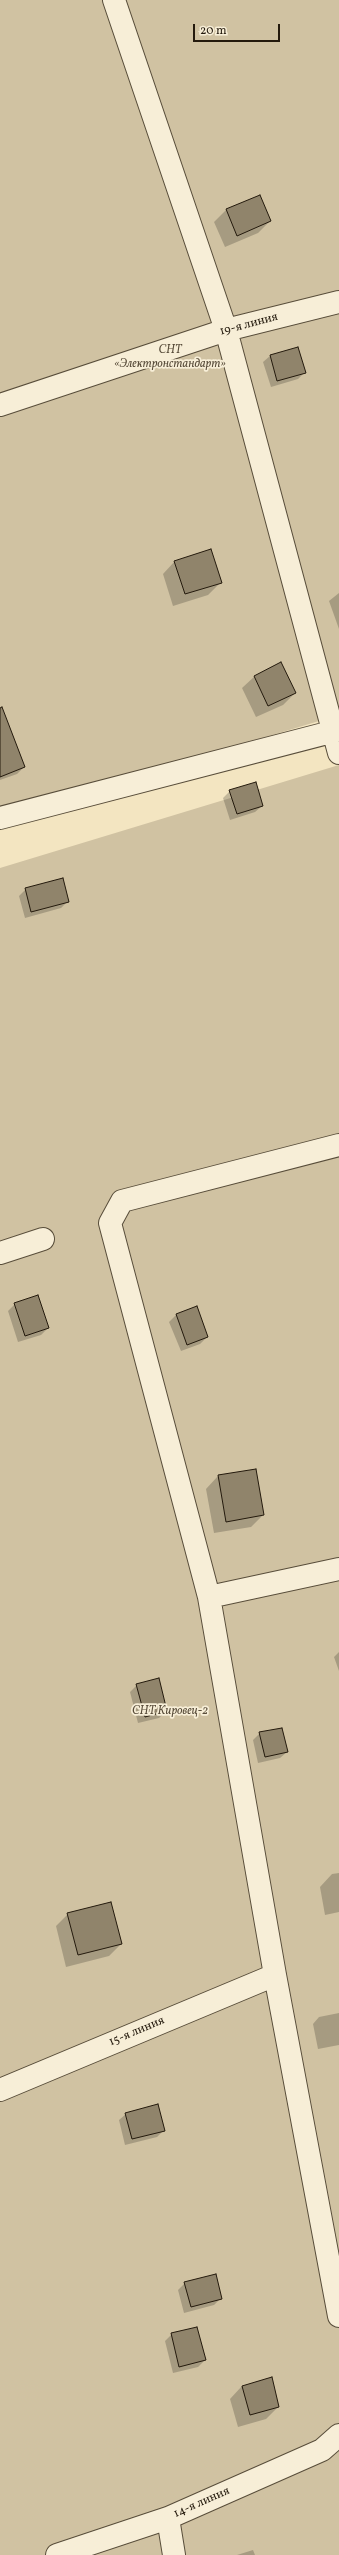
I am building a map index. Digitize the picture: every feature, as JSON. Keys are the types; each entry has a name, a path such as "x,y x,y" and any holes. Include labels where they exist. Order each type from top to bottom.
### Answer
{"street":[{"path":"114,0 226,330 337,731 339,753"},
{"name":"19-я линия","path":"0,405 226,330 339,302"},
{"path":"0,818 337,731"},
{"path":"339,1145 122,1201 110,1223 209,1597 275,1975 339,2316"},
{"path":"0,1253 43,1239"},
{"path":"209,1597 339,1569"},
{"name":"15-я линия","path":"0,2090 275,1975"},
{"name":"14-я линия","path":"57,2555 168,2518 322,2450 339,2435"},
{"path":"168,2518 174,2555"}],"green space":[{"name":"СНТ «Электронстандарт»","path":"0,0 339,0 339,715 0,817"},
{"name":"СНТ Кировец-2","path":"339,765 339,2555 0,2555 0,868"}],"building":[{"path":"260,195 271,221 237,236 226,209"},
{"path":"298,347 306,373 277,381 270,355"},
{"path":"211,549 222,583 185,594 174,561"},
{"path":"281,662 296,693 268,706 254,676"},
{"path":"2,707 25,767 0,777 0,708"},
{"path":"256,782 263,806 237,814 229,790"},
{"path":"63,878 69,902 31,912 25,888"},
{"path":"38,1295 49,1328 25,1336 14,1303"},
{"path":"197,1306 208,1337 187,1345 176,1314"},
{"path":"256,1469 264,1515 226,1522 218,1475"},
{"path":"159,1678 167,1711 145,1717 136,1684"},
{"path":"282,1728 288,1752 265,1757 259,1732"},
{"path":"111,1902 122,1944 78,1955 67,1913"},
{"path":"158,2104 165,2131 132,2139 125,2113"},
{"path":"216,2274 222,2299 191,2307 184,2282"},
{"path":"197,2327 206,2360 179,2367 171,2333"},
{"path":"272,2377 279,2407 250,2415 242,2386"}]}
